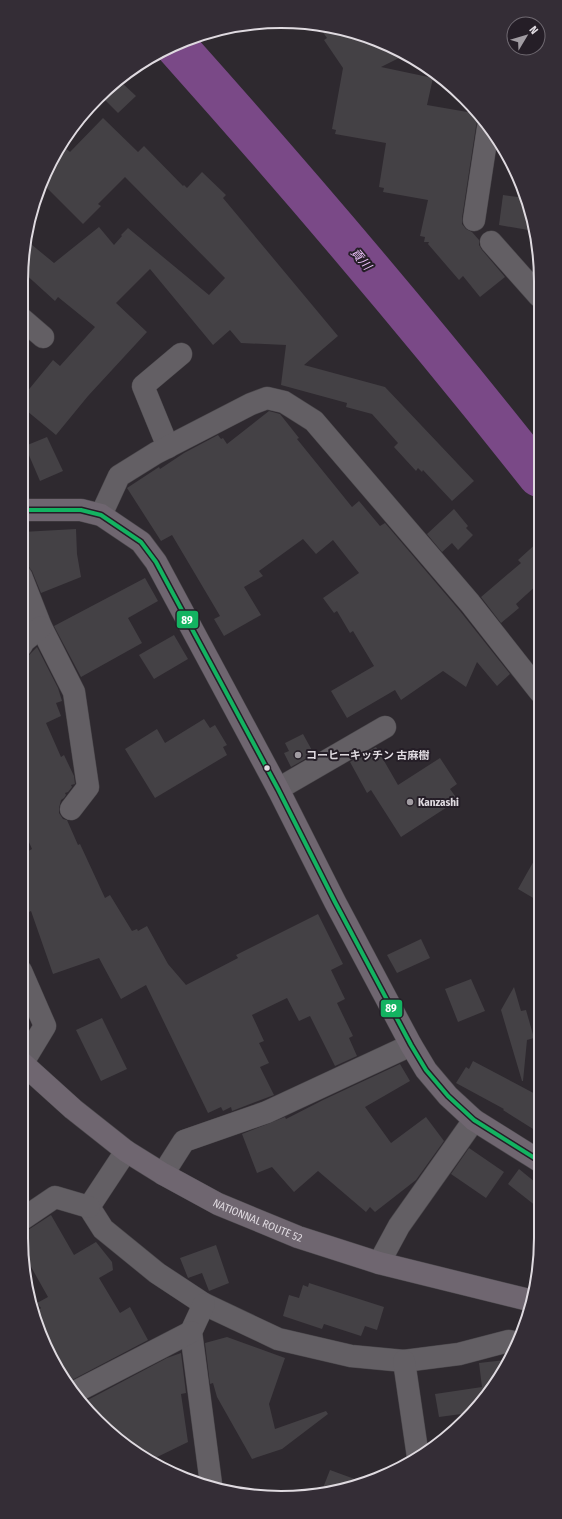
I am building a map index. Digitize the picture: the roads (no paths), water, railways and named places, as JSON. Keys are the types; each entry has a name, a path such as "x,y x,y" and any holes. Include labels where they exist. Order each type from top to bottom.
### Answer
{"highway":[{"path":"28,510 81,510 101,515 141,542 156,562 278,789 335,902 426,1070 448,1096 474,1120 534,1158"},
{"name":"NATIONNAL ROUTE 52","path":"28,1068 73,1109 126,1151 163,1174 225,1207 298,1237 379,1263 526,1299"}],"street":[{"path":"474,220 487,134"},
{"path":"491,242 534,290"},
{"path":"28,324 43,337"},
{"path":"168,447 143,386 181,354"},
{"path":"101,515 119,476 168,447 251,404 267,398 284,402 314,421 470,603 534,684"},
{"path":"28,594 41,627 74,692 88,787 71,809"},
{"path":"28,638 41,627"},
{"path":"278,789 385,727"},
{"path":"28,987 45,1026 28,1053"},
{"path":"163,1174 184,1141 267,1112 411,1044"},
{"path":"379,1263 399,1226 474,1120"},
{"path":"89,1207 126,1151"},
{"path":"28,1215 55,1197 89,1207 103,1230 157,1273 204,1304 278,1338 350,1356 404,1361 459,1354 512,1342"},
{"path":"204,1304 191,1332 211,1481"},
{"path":"79,1390 191,1332"},
{"path":"404,1361 417,1451"}],"waterway":[{"name":"貢川","path":"179,49 270,152 361,259 534,470"}],"place":[{"name":"コーヒーキッチン 古麻樹","path":"298,755"},
{"name":"Kanzashi","path":"410,802"}]}
